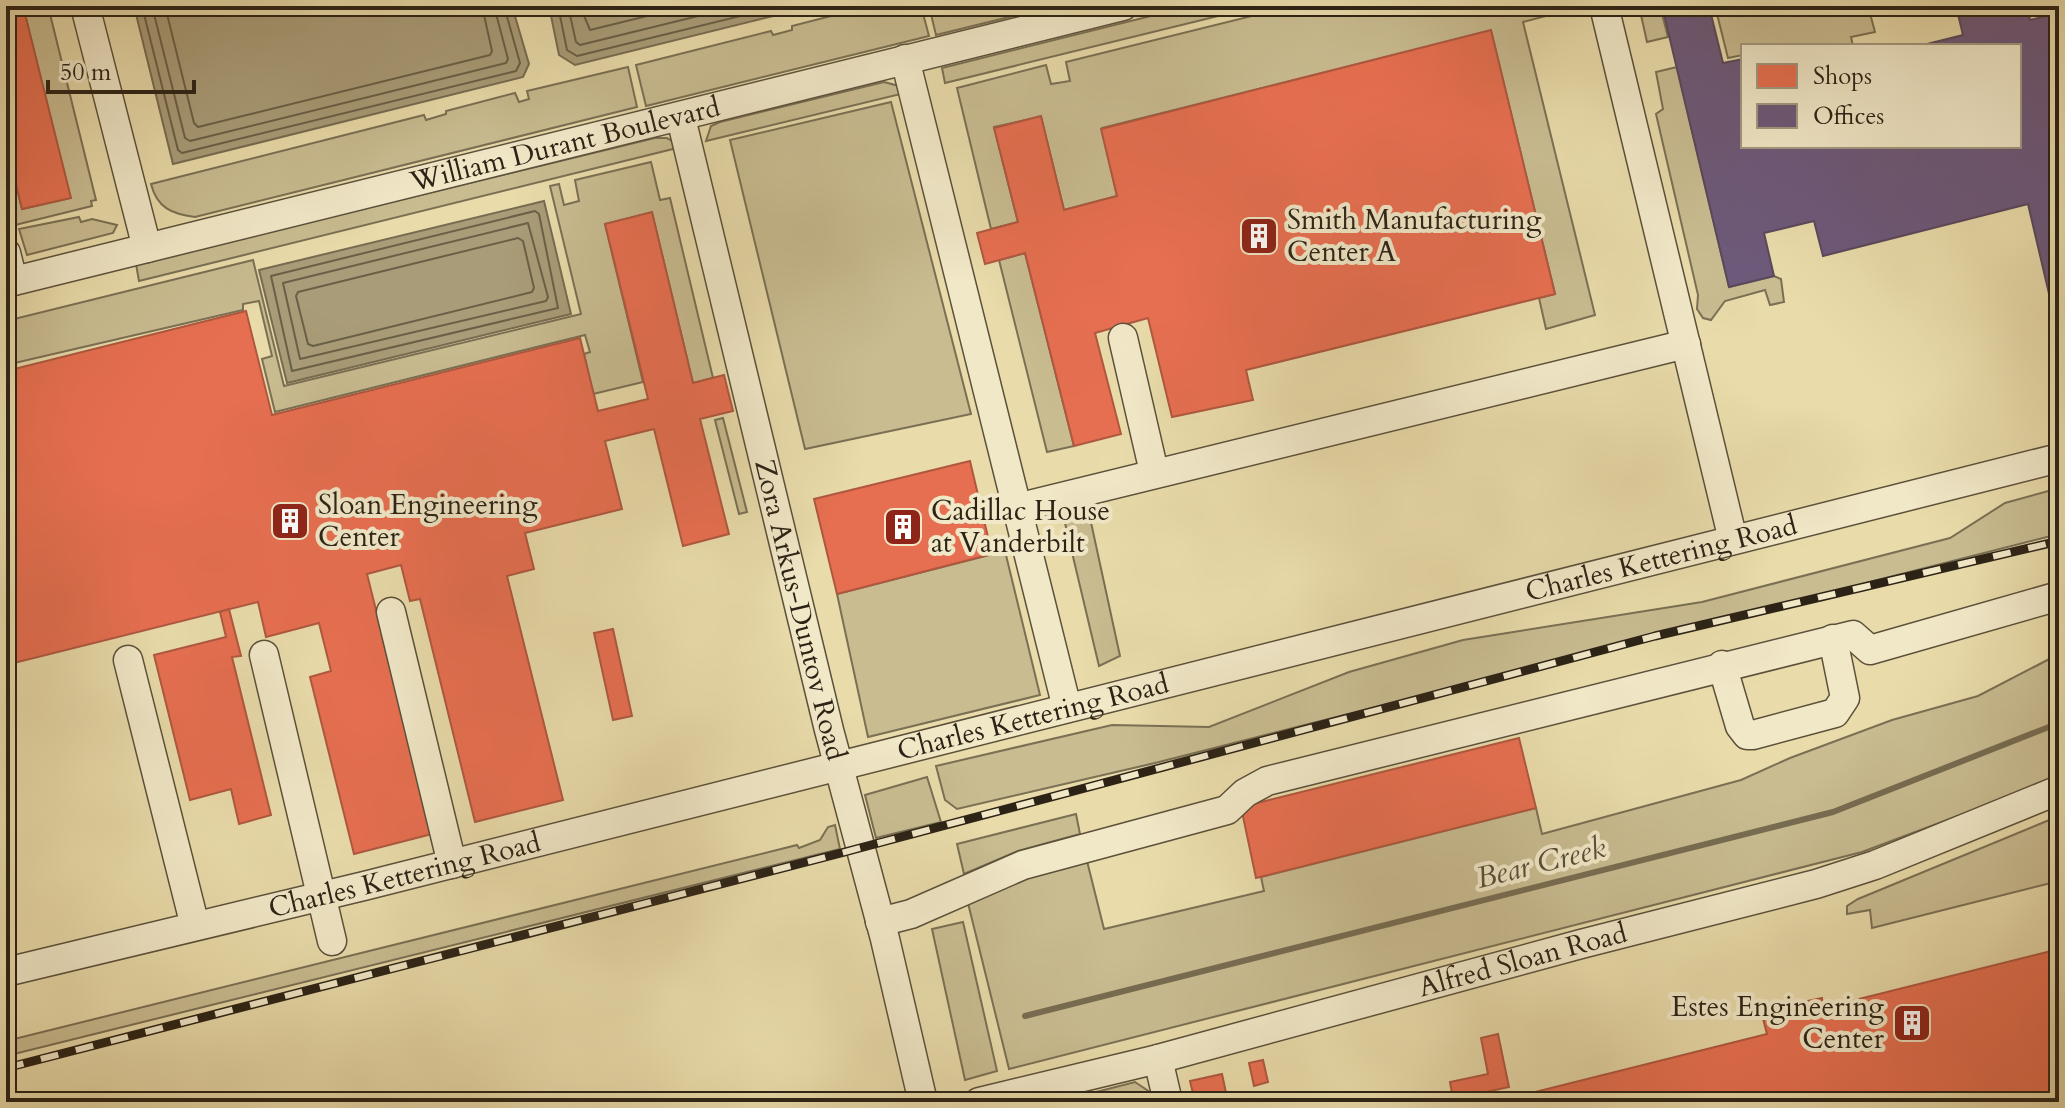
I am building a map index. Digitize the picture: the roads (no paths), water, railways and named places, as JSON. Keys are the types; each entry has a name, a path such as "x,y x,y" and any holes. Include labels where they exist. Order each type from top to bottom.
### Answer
{"lane":[{"path":"85,6 147,248"},
{"name":"William Durant Boulevard","path":"10,282 1123,6"},
{"path":"1604,6 1733,540"},
{"path":"905,59 1067,708"},
{"name":"Zora Arkus-Duntov Road","path":"681,118 837,764 880,922 923,1102"},
{"path":"6,253 10,282"},
{"path":"1123,338 1154,472"},
{"path":"1017,508 1686,344"},
{"name":"Charles Kettering Road","path":"6,972 452,864 837,764 2059,458"},
{"path":"880,922 961,894 1023,865 1227,810 1245,793 1267,781 1833,639 1853,635 1870,650 2059,596"},
{"path":"391,612 452,864"},
{"path":"1722,665 1740,726 1747,735 1753,735 1835,713 1843,706 1845,698 1833,639"},
{"path":"264,655 332,941"},
{"path":"128,660 195,926"},
{"name":"Alfred Sloan Road","path":"979,1102 1158,1059 1581,944 1816,884 1875,865 2059,790"},
{"path":"1158,1059 1168,1102"}],"water":[{"path":"134,6 512,6 529,64 523,77 173,164"},
{"path":"549,6 814,6 575,65 559,55"},
{"path":"544,201 571,314 287,383 259,270"}],"waterway":[{"name":"Bear Creek","path":"1025,1016 1833,812 2059,723"}],"railway":[{"path":"6,1068 841,853 1655,636 2059,541"}],"place":[{"name":"Smith Manufacturing Center A","path":"1259,236"},
{"name":"Sloan Engineering Center","path":"290,521"},
{"name":"Cadillac House at Vanderbilt","path":"903,527"},
{"name":"Estes Engineering Center","path":"1912,1023"}]}
